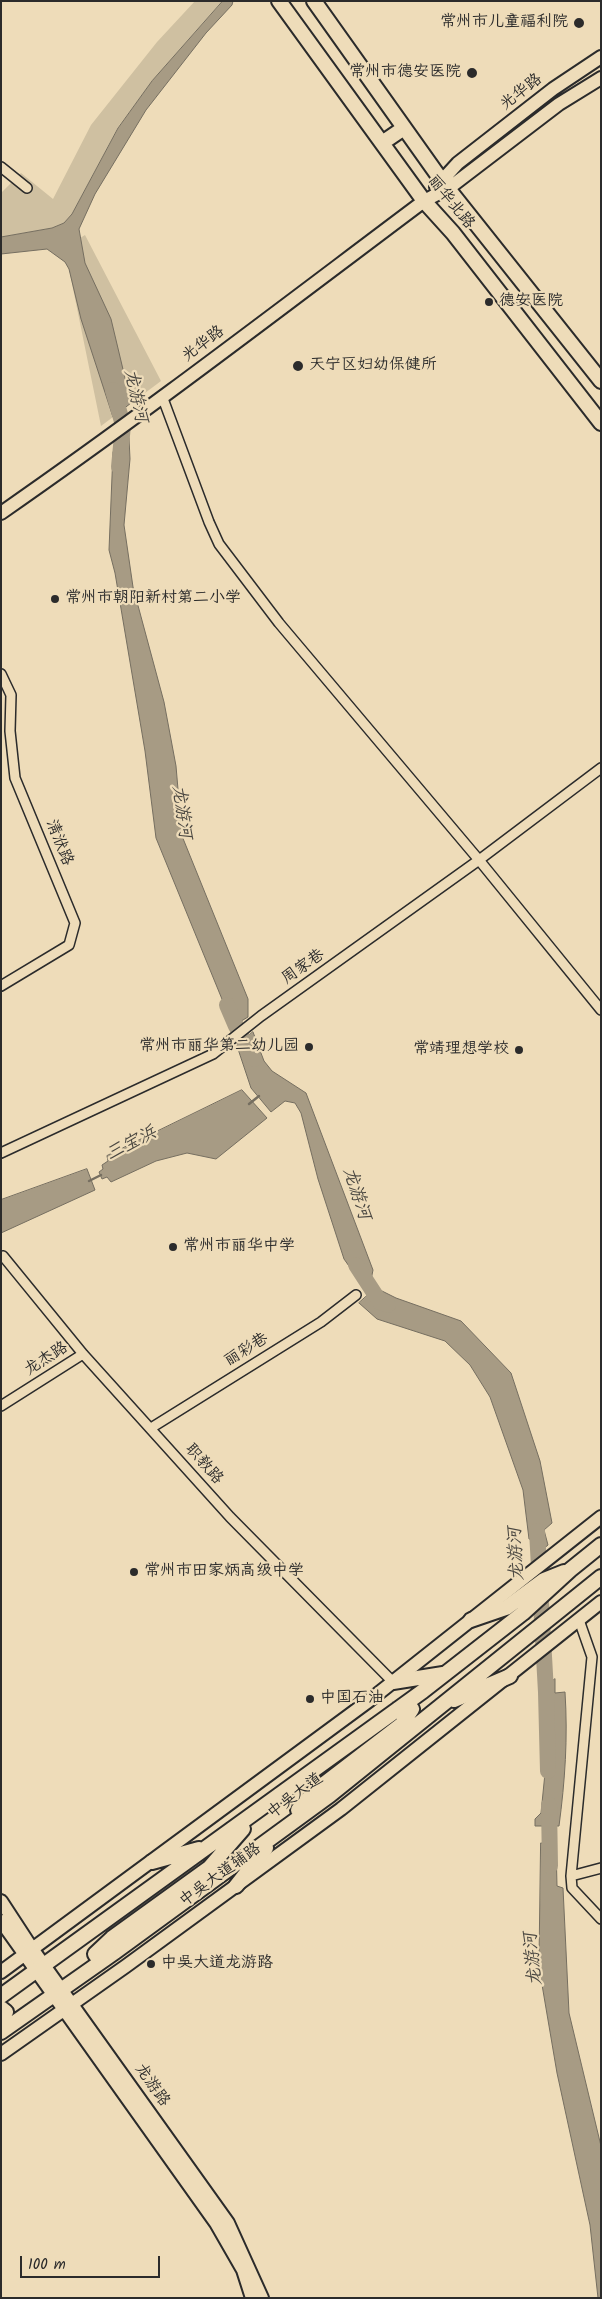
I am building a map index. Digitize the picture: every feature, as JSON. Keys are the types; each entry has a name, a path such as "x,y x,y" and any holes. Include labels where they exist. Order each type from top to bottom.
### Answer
{"main road":[{"name":"丽华北路","path":"279,1 424,201 453,233 601,423"},
{"name":"丽华北路","path":"314,1 445,185 601,381"},
{"name":"光华路","path":"445,185 458,163 553,89 601,57"},
{"name":"光华路","path":"1,513 104,442 162,396 445,185 559,104 601,78"},
{"path":"382,143 404,128"},
{"path":"1,1972 393,1682 601,1517"},
{"name":"中吴大道","path":"1,1996 444,1674 523,1613 570,1570 601,1545"},
{"path":"471,1620 506,1608 544,1580 570,1570"},
{"name":"中吴大道","path":"1,2032 116,1952 330,1795 547,1618 601,1577"},
{"path":"578,1620 601,1602"},
{"path":"466,1684 454,1687 451,1684 456,1675 493,1645 523,1613"},
{"name":"中吴大道辅路","path":"1,2054 69,2007 341,1809 578,1620"},
{"path":"393,1682 444,1674"},
{"path":"440,1706 510,1676"},
{"path":"236,1886 279,1832 316,1790 402,1724 412,1709 409,1706 397,1709"},
{"path":"116,1952 98,1958 95,1954 112,1938 209,1868 260,1809"},
{"path":"152,1862 209,1846"},
{"name":"龙游路","path":"1,1901 29,1953"},
{"name":"龙游路","path":"1,1921 29,1953 69,2007 216,2223 243,2270 253,2294"},
{"path":"1,2008 6,2012 1,2019"}],"street":[{"path":"1,167 27,188"},
{"path":"162,396 209,522 220,544 279,623 480,860 601,1010"},
{"name":"清洑路","path":"1,674 11,695 10,731 15,778 75,922 69,945 1,986"},
{"name":"周家巷","path":"1,1153 213,1054 228,1040 480,860 601,768"},
{"name":"职教路","path":"2,1256 83,1354 230,1517 393,1682"},
{"name":"丽彩巷","path":"151,1428 321,1322 356,1295"},
{"name":"龙杰路","path":"1,1406 83,1354"},
{"path":"578,1620 592,1657 570,1876 572,1888 601,1919"},
{"path":"570,1876 601,1868"}],"shaded area":[{"path":"195,1 223,1 152,81 118,127 72,214 64,223 52,228 1,237 1,193 21,173 53,199 91,125 157,42"},
{"path":"85,235 161,381 101,426 69,269 65,262 54,254"}],"water":[{"path":"223,1 233,1 232,5 206,33 146,110 95,194 79,229 85,263 111,319 131,403 113,417 81,319 69,269 65,262 47,249 1,254 1,237 52,228 64,223 72,214 118,128 152,81"},
{"path":"129,438 130,459 124,525 133,587 164,702 176,766 182,836 248,999 248,1017 233,1026 156,838 145,751 115,573 109,550 113,452"},
{"path":"253,1032 264,1061 272,1071 306,1093 373,1270 371,1280 363,1286 344,1259 318,1179 301,1113 295,1103 285,1101 271,1112 251,1088 237,1046"},
{"path":"242,1090 267,1118 216,1159 187,1153 156,1161 111,1182 107,1177 102,1179 99,1172 103,1169 102,1165 108,1161 107,1156"},
{"path":"87,1169 95,1190 1,1233 1,1200"},
{"path":"376,1288 396,1298 461,1321 511,1373 540,1461 552,1523 544,1530 548,1545 536,1555 535,1540 529,1539 523,1490 490,1397 470,1365 445,1341 377,1319 359,1303"},
{"path":"555,1679 555,1693 565,1692 566,1709 563,1793 559,1826 535,1826 535,1819 541,1813 550,1723 542,1707 544,1688"},
{"path":"541,1843 556,1844 557,1886 563,1888 569,2013 601,2146 601,2298 598,2298 590,2225 557,2073 539,1967"}],"waterway":[{"name":"龙游河","path":"113,390 123,425 119,467"},
{"name":"龙游河","path":"227,1005 254,1059"},
{"name":"三宝浜","path":"249,1104 259,1096"},
{"name":"三宝浜","path":"89,1181 101,1175"},
{"name":"龙游河","path":"356,1265 380,1302 388,1305"},
{"name":"龙游河","path":"537,1531 546,1692 548,1771"},
{"name":"龙游河","path":"549,1805 550,1866"}],"place":[{"name":"常州市儿童福利院","path":"579,23"},
{"name":"常州市德安医院","path":"472,73"},
{"name":"德安医院","path":"489,302"},
{"name":"天宁区妇幼保健所","path":"298,366"},
{"name":"常州市朝阳新村第二小学","path":"55,599"},
{"name":"常州市丽华第二幼儿园","path":"309,1047"},
{"name":"常靖理想学校","path":"519,1050"},
{"name":"常州市丽华中学","path":"173,1247"},
{"name":"常州市田家炳高级中学","path":"134,1572"},
{"name":"中国石油","path":"310,1699"},
{"name":"中吴大道龙游路","path":"151,1964"}]}
